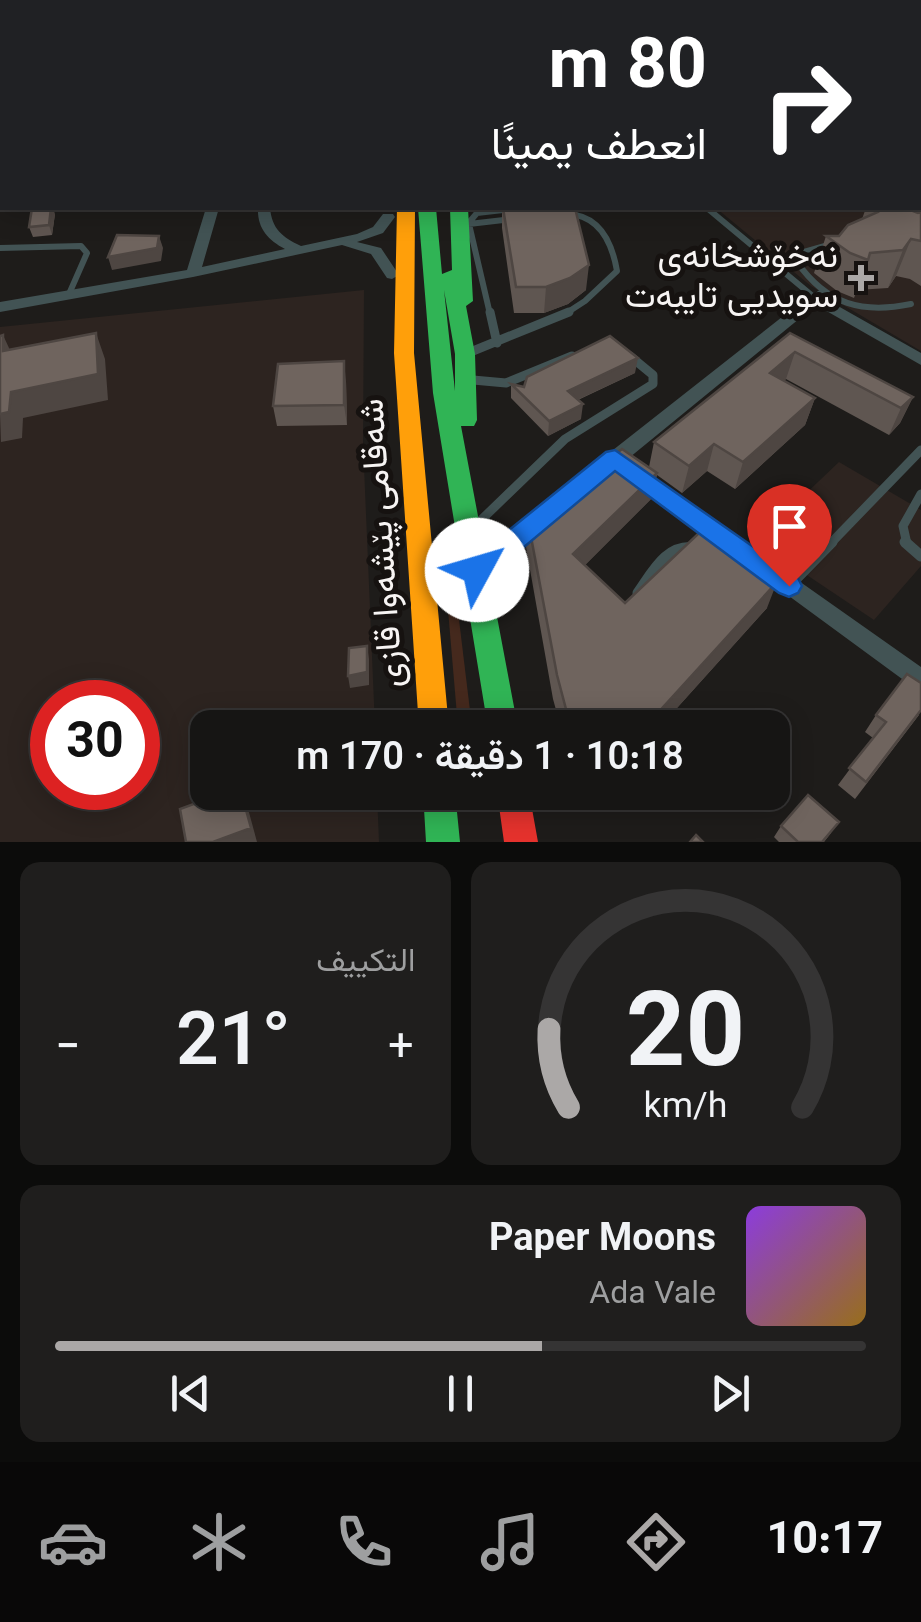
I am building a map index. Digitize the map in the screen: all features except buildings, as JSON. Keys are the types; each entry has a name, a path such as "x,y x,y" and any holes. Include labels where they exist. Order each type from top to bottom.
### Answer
{"main road":[{"name":"شەقامی پێشەوا قازی","path":"427,210 444,393 500,710"},
{"name":"شەقامی پێشەوا قازی","path":"444,210 466,364 466,504"},
{"name":"شەقامی پێشەوا قازی","path":"394,211 392,274 404,353"},
{"name":"شەقامی پێشەوا قازی","path":"394,211 433,710"},
{"path":"462,326 463,221"},
{"path":"440,810 442,842"},
{"path":"516,810 521,842"}],"street":[{"path":"193,273 211,210"},
{"path":"264,210 266,227 275,238 296,249 362,246 376,251 392,274"},
{"path":"0,307 193,273 372,233 394,211"},
{"path":"584,484 820,293 921,360"},
{"path":"615,458 921,680"},
{"path":"477,570 554,508"}],"lane":[{"path":"463,221 477,213 504,210"},
{"path":"710,210 752,249 820,293"},
{"path":"560,214 590,216 614,252 617,270 604,287 558,320 497,343 466,364 481,383 506,382 588,349"},
{"path":"463,221 523,218"},
{"path":"463,221 497,343"},
{"path":"820,293 797,262 804,252 833,244"},
{"path":"0,248 81,246 88,253 69,294"},
{"path":"840,306 876,310 911,304"},
{"path":"473,544 476,527 486,512 560,436 654,382 653,375 617,345"},
{"path":"506,382 519,394"},
{"path":"789,586 921,450"},
{"path":"921,494 901,518 909,549 921,556"},
{"path":"636,595 666,555 681,546 749,558"}],"shaded area":[{"name":"نەخۆشخانەی سویدیی تایبەت","path":"718,210 881,210 921,233 921,351 811,286"},
{"path":"364,290 363,443 374,710 190,710 190,810 378,810 379,842 0,842 0,327"},
{"path":"839,462 921,510 921,566 874,620 756,541"},
{"path":"452,562 470,710 457,710 444,563"}],"traffic: fast":[{"path":"427,210 444,393 500,710"},
{"path":"459,210 463,301"},
{"path":"451,275 465,354 466,420"},
{"path":"440,810 443,842"}],"traffic: slow":[{"path":"406,210 404,353 433,710"}],"traffic: jam":[{"path":"516,810 521,842"}],"place":[{"name":"نەخۆشخانەی سویدیی تایبەت","path":"861,278"}],"route":[{"path":"477,570 615,458 789,586"}]}
